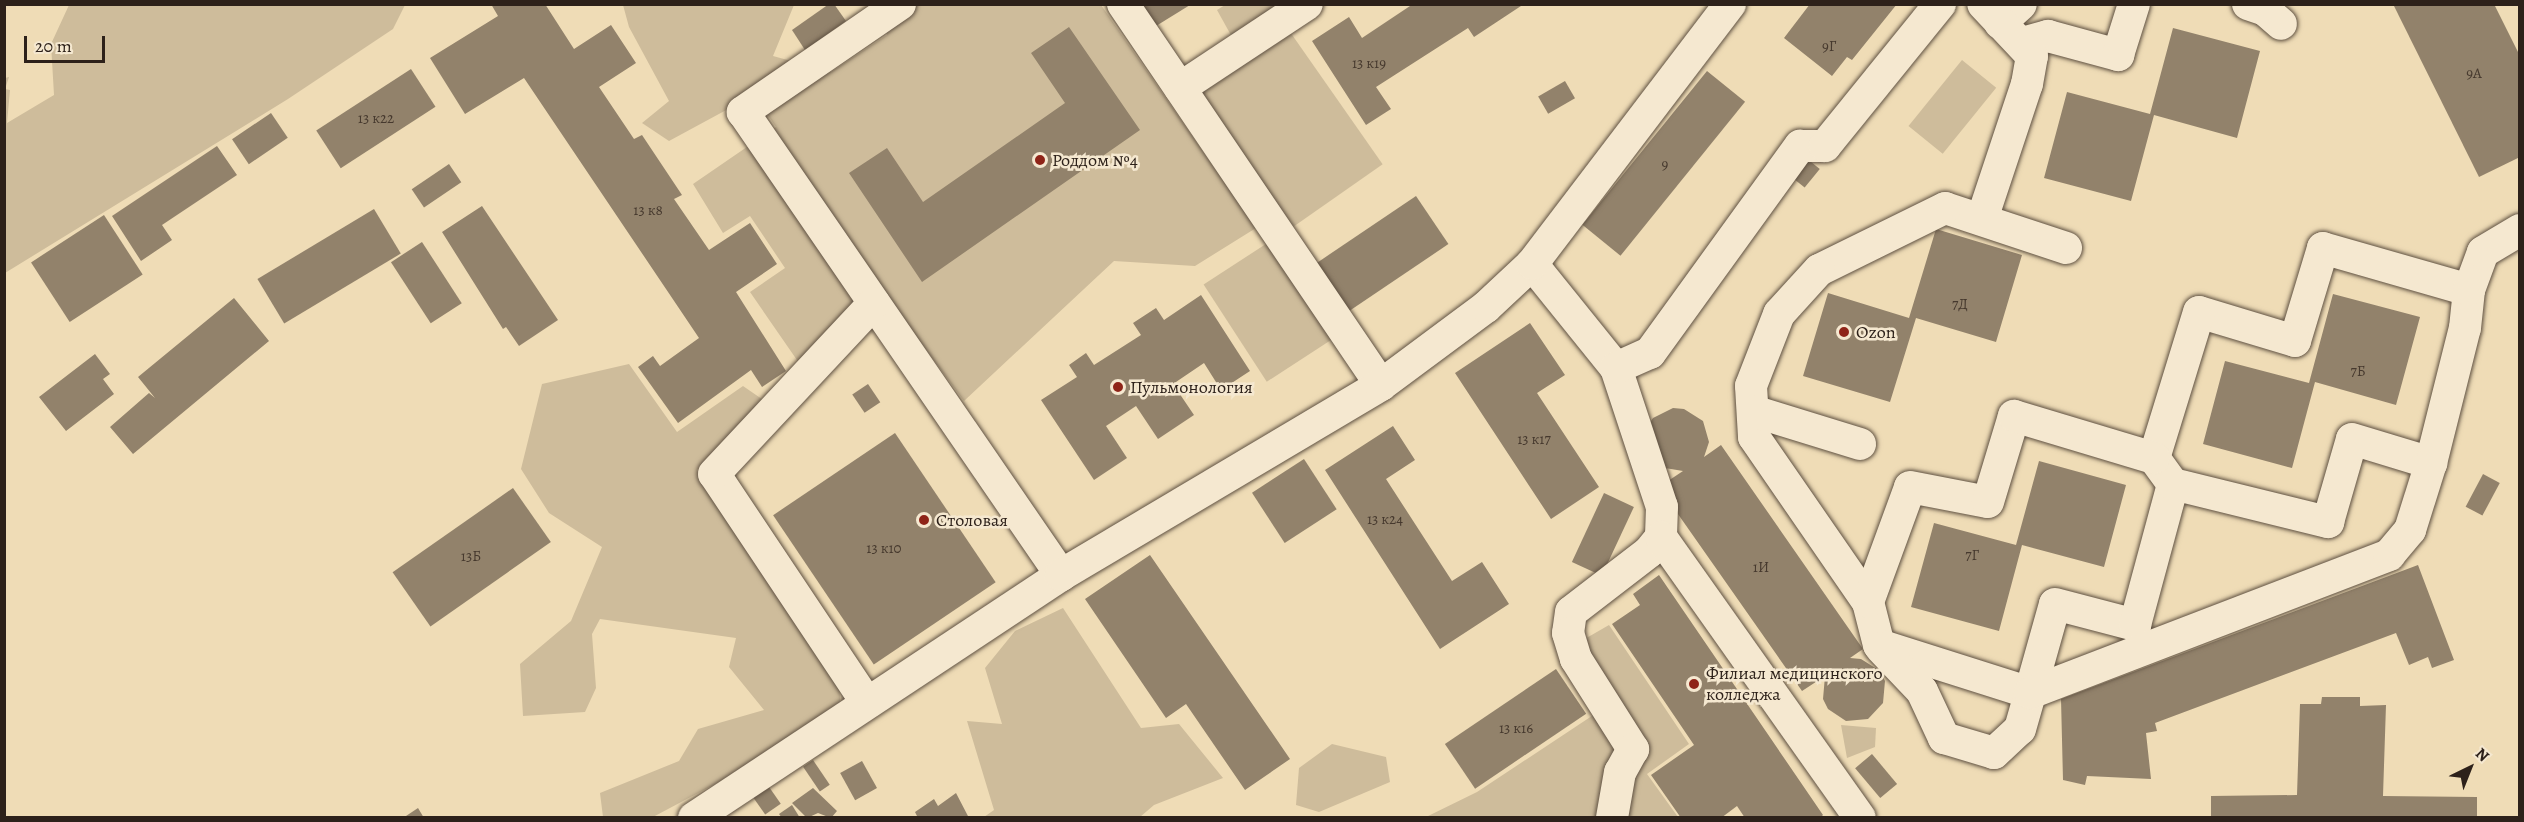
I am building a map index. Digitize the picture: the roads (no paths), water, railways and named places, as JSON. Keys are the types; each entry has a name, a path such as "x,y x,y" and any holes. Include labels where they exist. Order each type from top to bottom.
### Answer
{"lane":[{"path":"900,4 743,112 1061,575"},
{"path":"1123,4 1381,385"},
{"path":"1180,88 1307,4"},
{"path":"694,818 1061,575 1381,385 1486,307 1532,264 1730,4"},
{"path":"1616,368 1650,353 1800,146 1825,146 1940,4"},
{"path":"2007,19 2048,36 2118,55 2134,4"},
{"path":"2248,4 2265,10 2281,24"},
{"path":"1982,219 2027,84 2032,56 2007,19"},
{"path":"2066,248 1945,208 1819,270 1779,314 1751,386 1754,437 1868,602 1879,645 1922,691 1944,738 1972,749 1994,753 2020,729 2055,604 2135,625"},
{"path":"1879,645 2030,693 2389,555 2410,530 2432,463 2465,328 2469,290 2483,252 2520,230"},
{"path":"2154,458 2199,312 2295,341 2323,248 2469,290"},
{"path":"1532,264 1616,368 1662,507 1661,537 1649,552 1572,612 1568,633 1576,659 1634,749 1620,772 1612,818"},
{"path":"867,703 714,474 874,303"},
{"path":"1753,411 1860,444"},
{"path":"1868,602 1910,487 1988,502 2014,416 2154,458 2173,484 2328,522 2352,439 2432,463"},
{"path":"2127,655 2173,484"},
{"path":"1661,537 1860,818"}],"place":[{"name":"Роддом №4","path":"1040,160"},
{"name":"Ozon","path":"1844,332"},
{"name":"Пульмонология","path":"1118,387"},
{"name":"Столовая","path":"924,520"},
{"name":"Филиал медицинского колледжа","path":"1694,684"}]}
